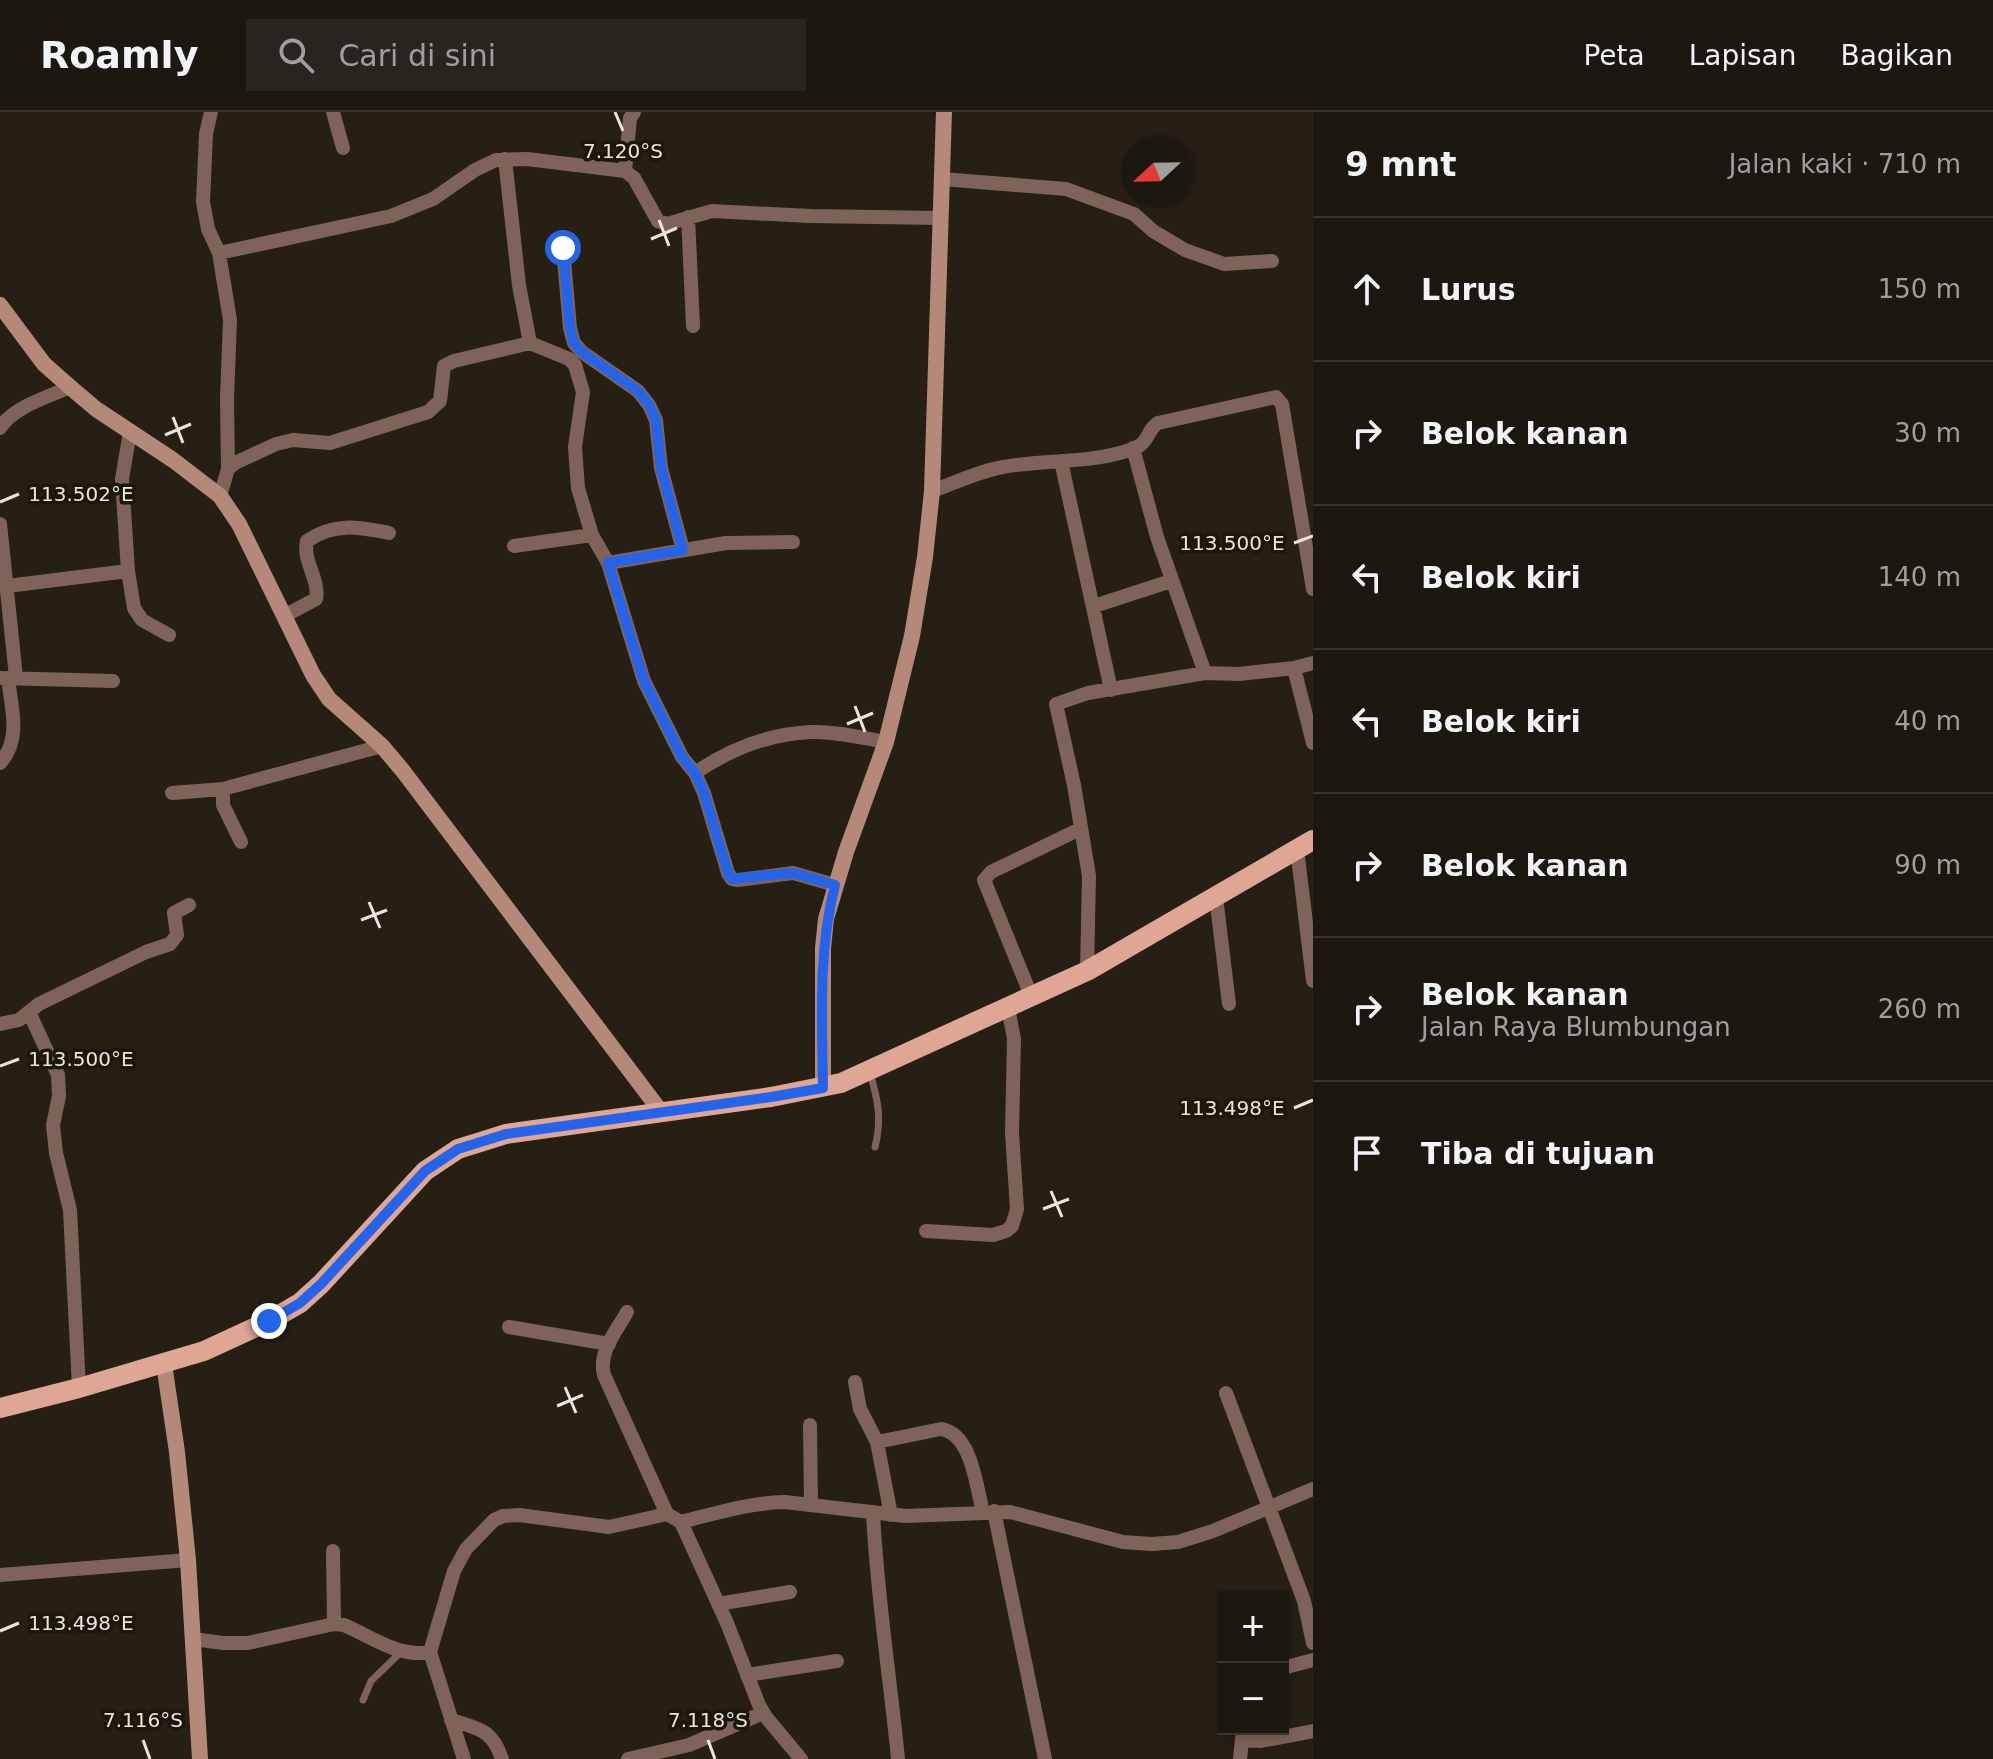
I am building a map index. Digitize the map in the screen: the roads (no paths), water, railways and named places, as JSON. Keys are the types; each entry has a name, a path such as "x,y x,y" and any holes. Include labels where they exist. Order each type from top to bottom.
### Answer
{"main road":[{"path":"0,1408 164,1364 235,1339 300,1303 344,1261 425,1171 458,1149 506,1134 823,1088 869,1071 1087,971 1305,844"}],"street":[{"path":"211,112 206,134 203,202 208,229 219,253 230,320 228,469 220,496"},
{"path":"333,112 343,148"},
{"path":"625,171 630,118 634,112"},
{"path":"823,1088 823,948 826,919 886,742 912,636 932,491 944,112"},
{"path":"219,253 391,216 433,199 488,163 505,159 625,171 634,178 658,221 667,224 712,211 941,218"},
{"path":"505,159 519,285 530,343"},
{"path":"942,179 1066,189 1134,214 1153,231 1185,250 1224,264 1272,261"},
{"path":"688,217 693,326"},
{"path":"563,248 574,343 638,391 649,405 656,420 661,468 683,550"},
{"path":"0,305 44,364 70,387 220,496 239,524 313,675 329,699 382,746 452,833 662,1113"},
{"path":"228,469 276,444 293,440 330,443 428,412 440,401 443,370 448,363 530,343 569,359 580,374 583,392 575,447 578,488 592,535 608,563 644,681 704,793 728,873 732,879 793,873 835,885"},
{"path":"0,428 6,419 70,387"},
{"path":"932,491 1002,467 1061,461 1133,448 1144,442 1151,427 1158,423 1269,397 1280,400 1313,589"},
{"path":"130,432 122,479 128,571 138,616 169,635"},
{"path":"1133,448 1171,581 1205,673"},
{"path":"1061,461 1111,690"},
{"path":"0,524 7,586 8,678 14,733 12,746 0,763"},
{"path":"284,616 316,599 317,592 304,550 307,541 318,533 338,527 354,526 389,533"},
{"path":"514,546 592,535"},
{"path":"608,563 741,542 793,542"},
{"path":"7,586 128,571"},
{"path":"1094,606 1171,581"},
{"path":"1087,971 1089,876 1074,785 1055,706 1088,693 1205,673 1239,674 1313,663"},
{"path":"1294,668 1313,743"},
{"path":"8,678 113,681"},
{"path":"695,773 719,756 774,738 814,732 886,742"},
{"path":"172,793 223,789 382,746"},
{"path":"223,789 223,805 241,842"},
{"path":"1032,998 984,880 991,872 1080,829"},
{"path":"1305,844 1313,981"},
{"path":"1216,897 1229,1004"},
{"path":"0,1024 19,1020 39,1004 137,956 170,944 177,935 174,913 178,908 189,905"},
{"path":"926,1231 993,1235 1012,1226 1017,1209 1012,1133 1014,1039 1008,1008"},
{"path":"29,1012 58,1075 53,1125 56,1153 70,1210 79,1388"},
{"path":"627,1312 601,1358 604,1375 667,1514 681,1522 763,1713 801,1759"},
{"path":"509,1327 609,1344"},
{"path":"164,1364 188,1560 200,1759"},
{"path":"855,1382 860,1409 877,1442 891,1515"},
{"path":"1226,1393 1304,1601 1313,1643"},
{"path":"810,1425 811,1505"},
{"path":"877,1442 941,1429 951,1431 961,1440 988,1512 1045,1759"},
{"path":"681,1522 747,1505 785,1502 891,1515 988,1512 1023,1515 1123,1542 1152,1544 1178,1542 1213,1531 1313,1489"},
{"path":"873,1513 876,1573 898,1759"},
{"path":"464,1759 430,1652 454,1571 466,1549 494,1520 503,1516 519,1515 609,1527 667,1514"},
{"path":"333,1551 334,1624"},
{"path":"0,1575 188,1560"},
{"path":"718,1604 790,1592"},
{"path":"193,1639 248,1643 334,1624 344,1625 401,1652 413,1655 430,1652"},
{"path":"1289,1666 1313,1660"},
{"path":"747,1675 837,1661"},
{"path":"628,1759 689,1745 763,1713"},
{"path":"451,1720 491,1736 497,1742 502,1759"},
{"path":"1245,1735 1261,1741 1313,1732"},
{"path":"1240,1759 1242,1735"}],"lane":[{"path":"869,1071 879,1103 880,1128 875,1147"},
{"path":"363,1700 371,1681 401,1652"}]}
